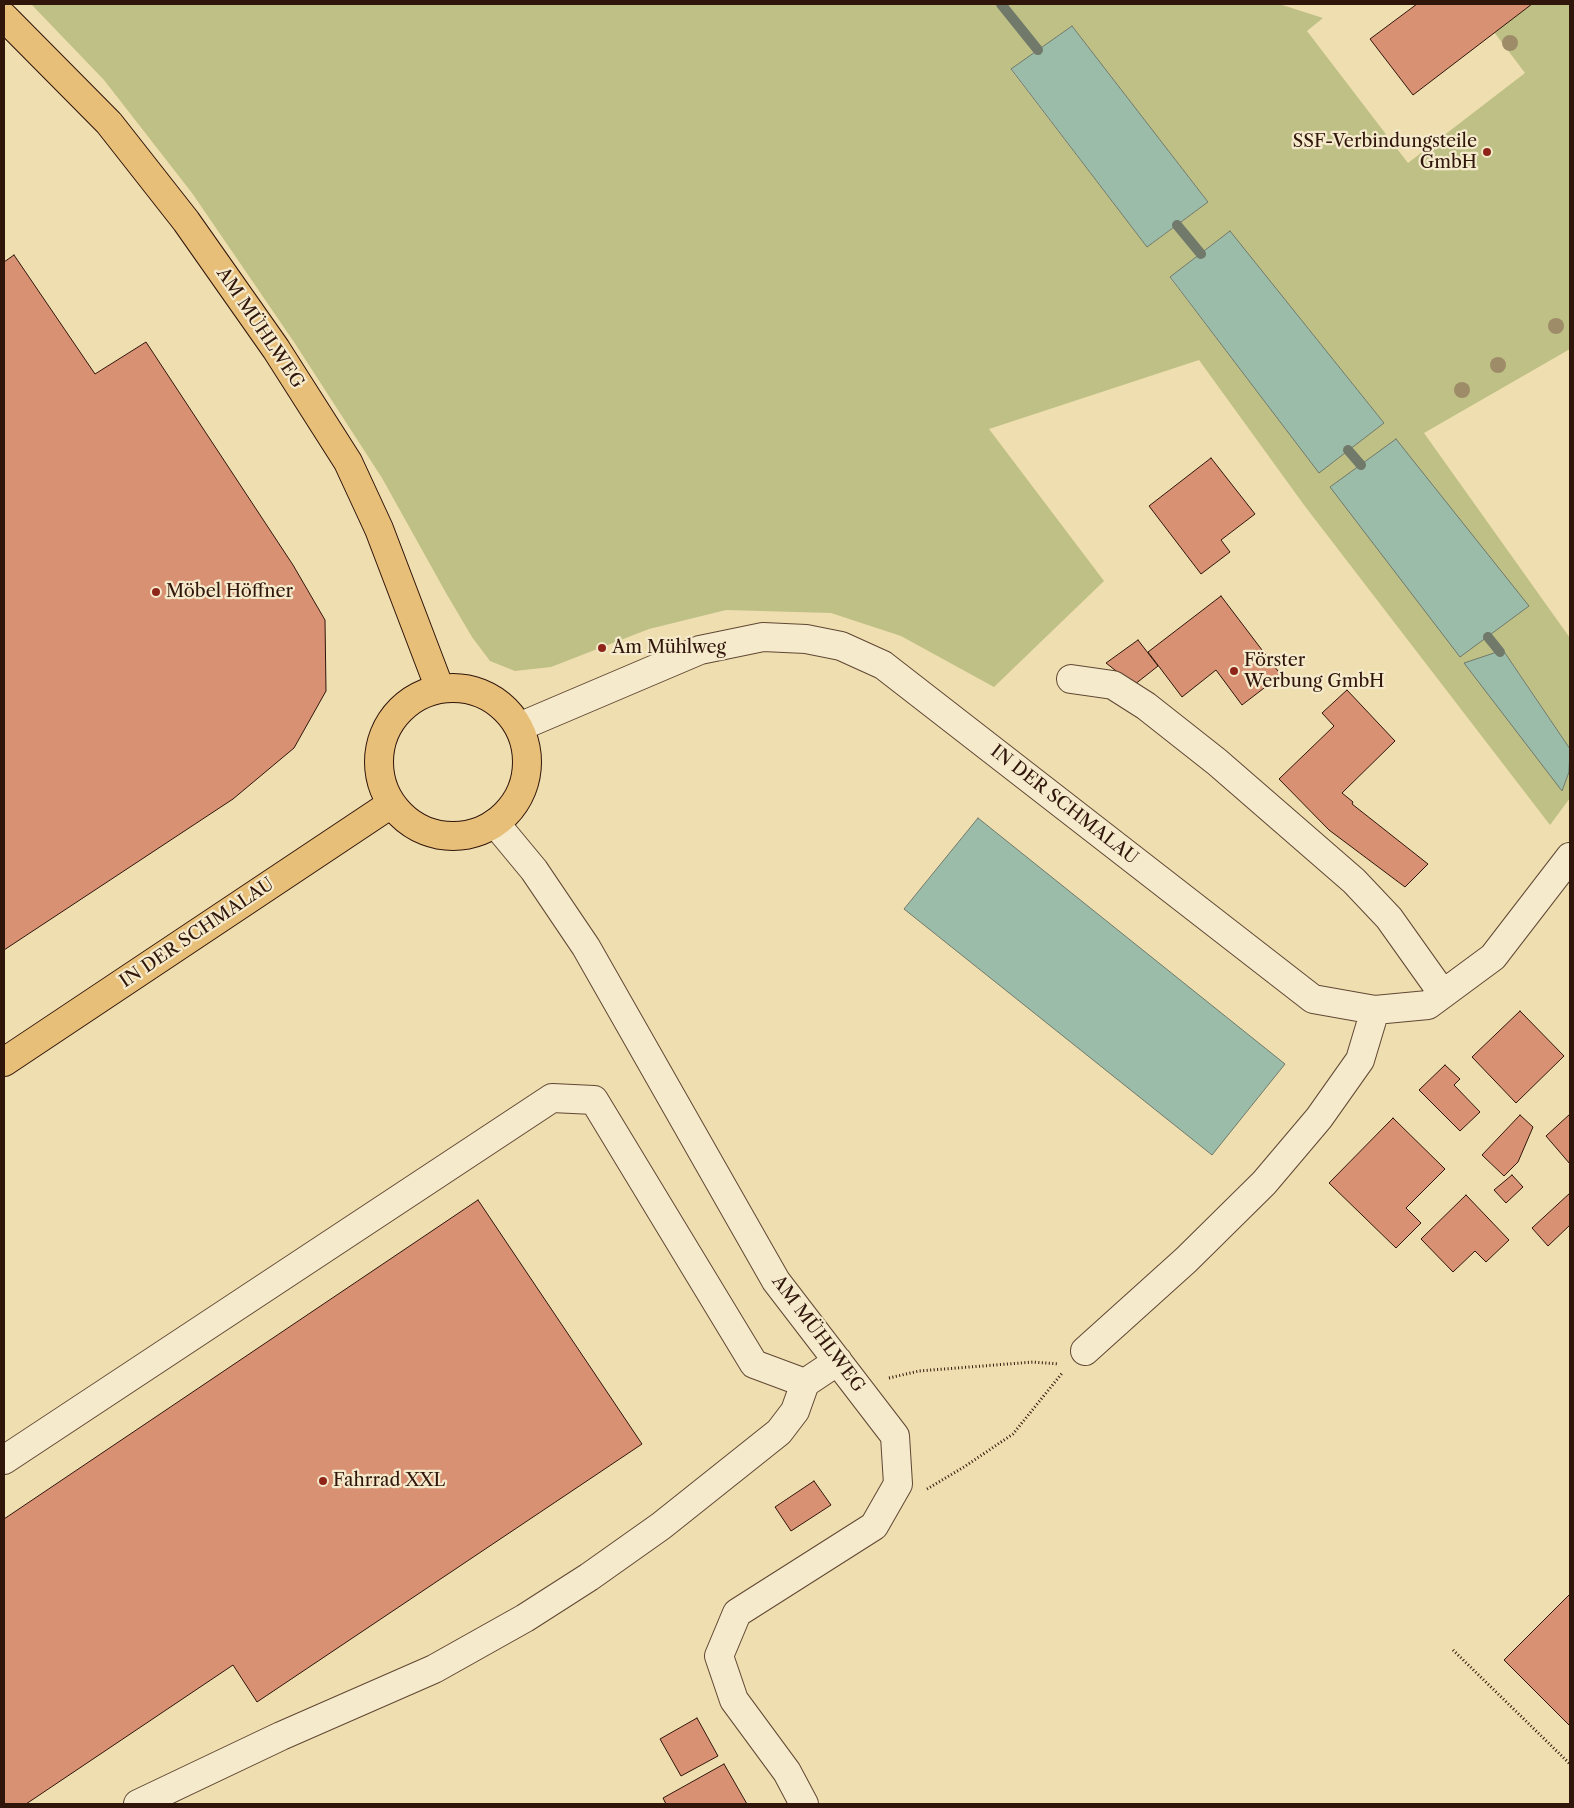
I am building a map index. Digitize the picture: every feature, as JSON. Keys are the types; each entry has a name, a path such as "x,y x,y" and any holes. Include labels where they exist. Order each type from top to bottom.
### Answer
{"main road":[{"name":"AM MÜHLWEG","path":"4,17 108,123 186,221 276,349 348,462 378,529 440,689"},
{"path":"463,688 486,695 505,708 519,727 526,747 527,769 522,790 512,809 495,823 474,834 451,837 427,832 414,825 407,821 391,804 381,782 378,757 384,733 398,712 417,697 440,689 463,688"},
{"name":"IN DER SCHMALAU","path":"4,1062 391,804"}],"street":[{"name":"IN DER SCHMALAU","path":"519,727 700,650 762,637 806,640 841,646 883,665 1313,999 1375,1010 1428,1005 1493,957 1566,874"},
{"path":"1071,679 1113,685 1146,706 1224,769 1354,881 1390,918 1442,994"},
{"name":"AM MÜHLWEG","path":"495,823 534,870 586,947 776,1280 895,1436 898,1484 874,1526 737,1613 719,1656 734,1700 787,1772 804,1804"},
{"path":"1078,1358 1186,1260 1257,1190 1320,1118 1360,1060 1375,1010"},
{"path":"4,1460 552,1098 594,1100 754,1364 805,1384"},
{"path":"138,1804 281,1736 427,1672 525,1618 589,1577 661,1526 779,1432 795,1411 805,1384 838,1361"}],"path":[{"path":"860,1390 882,1380 919,1372 1078,1358"},
{"path":"891,1498 910,1498 964,1467 1013,1434 1054,1381 1078,1358"},
{"path":"1453,1650 1570,1764"}],"green space":[{"path":"31,4 1279,4 1323,18 1307,31 1408,163 1525,73 1494,32 1532,4 1570,4 1570,349 1424,433 1570,638 1570,749 1503,650 1562,791 1569,772 1570,758 1570,798 1550,825 1304,505 1199,360 989,429 1104,581 994,687 901,636 831,613 726,610 649,629 551,667 515,671 490,661 472,637 446,593 382,478 294,342 192,193 104,80","holes":["1072,26 1208,202 1147,247 1011,70","1230,232 1384,423 1319,472 1170,278"]}],"shaded area":[{"path":"1072,26 1208,202 1147,247 1011,69"},
{"path":"1230,231 1384,423 1319,473 1170,277"},
{"path":"1396,439 1529,606 1460,657 1330,487"},
{"path":"1503,650 1570,749 1569,772 1562,791 1464,663"},
{"path":"978,818 1285,1064 1212,1155 904,909"}],"building":[{"path":"1417,4 1532,4 1413,95 1370,39"},
{"name":"Möbel Höffner","path":"14,255 95,374 146,342 293,565 325,620 326,691 294,748 233,799 4,950 4,262"},
{"path":"1211,458 1255,514 1221,540 1230,552 1201,574 1149,506"},
{"path":"1221,596 1281,675 1242,705 1216,670 1182,697 1148,652"},
{"path":"1138,640 1158,666 1134,685 1106,663"},
{"path":"1347,690 1395,741 1342,793 1353,802 1352,804 1428,864 1405,887 1329,830 1279,779 1334,726 1322,713"},
{"path":"1520,1011 1564,1056 1516,1103 1472,1057"},
{"path":"1445,1065 1460,1079 1454,1085 1480,1112 1460,1131 1419,1090"},
{"path":"1570,1114 1570,1164 1546,1136"},
{"path":"1520,1115 1533,1127 1518,1162 1504,1176 1482,1155"},
{"path":"1393,1118 1445,1169 1406,1208 1421,1223 1396,1248 1329,1183"},
{"path":"1512,1175 1523,1187 1506,1203 1494,1190"},
{"path":"1570,1193 1570,1225 1548,1246 1532,1228"},
{"path":"1466,1195 1509,1240 1486,1262 1475,1251 1453,1272 1421,1239"},
{"name":"Fahrrad XXL","path":"478,1200 642,1444 257,1702 233,1665 26,1804 4,1804 4,1519"},
{"path":"814,1481 831,1505 791,1531 775,1507"},
{"path":"1570,1594 1570,1726 1504,1660"},
{"path":"697,1718 718,1756 681,1776 660,1739"},
{"path":"724,1764 747,1804 666,1804 663,1798"}],"waterway":[{"path":"1001,4 1038,50"},
{"path":"1177,225 1201,254"},
{"path":"1348,450 1361,465"},
{"path":"1488,637 1500,652"}],"place":[{"name":"SSF-Verbindungsteile GmbH","path":"1487,152"},
{"name":"Möbel Höffner","path":"156,592"},
{"name":"Am Mühlweg","path":"602,648"},
{"name":"Förster Werbung GmbH","path":"1234,671"},
{"name":"Fahrrad XXL","path":"323,1481"}]}
